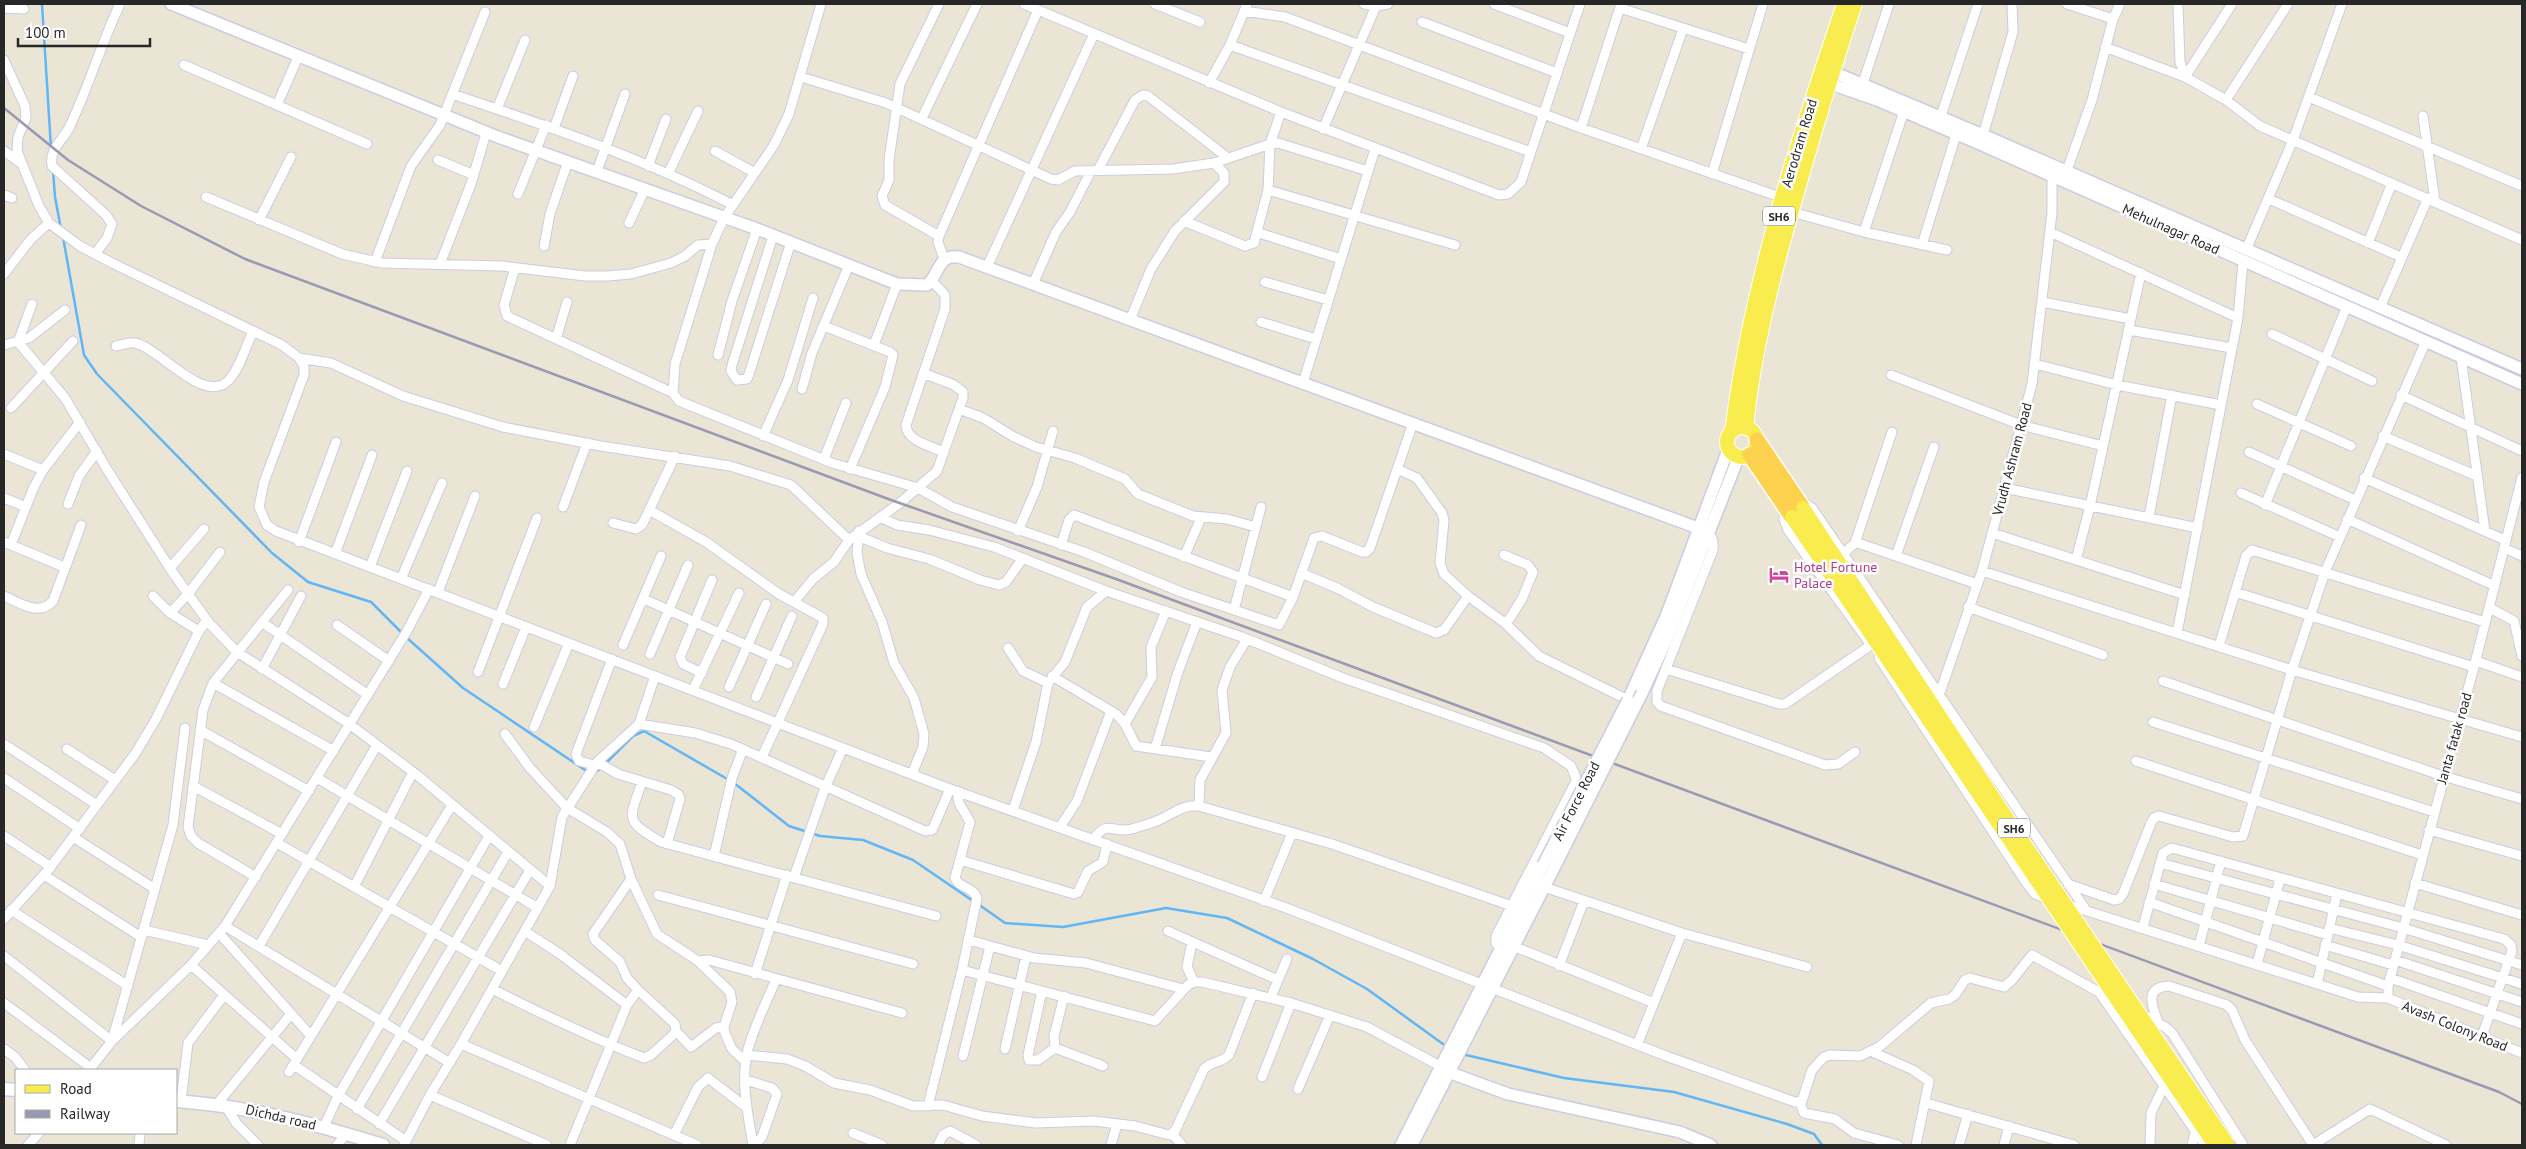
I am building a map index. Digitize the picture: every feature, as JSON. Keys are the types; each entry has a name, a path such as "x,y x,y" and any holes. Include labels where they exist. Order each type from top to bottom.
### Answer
{"highway":[{"name":"SH6","path":"1757,440 1795,508"},
{"name":"SH6","path":"1739,453 1795,508"}],"main road":[{"name":"Aerodram Road","path":"1732,432 1755,305 1783,198 1825,75 1846,6"},
{"name":"Aerodram Road","path":"1746,428 1757,347 1825,75"},
{"path":"1732,432 1740,427 1746,428"},
{"name":"SH6","path":"1746,428 1755,434 1757,440"},
{"name":"SH6","path":"1732,432 1728,438 1739,453"},
{"path":"1739,453 1757,446 1757,440"},
{"name":"SH6","path":"1795,508 2215,1145"},
{"name":"SH6","path":"1795,508 2228,1145"},
{"name":"Dichda road","path":"178,1101 221,1104 324,1127 383,1145"}],"street":[{"path":"95,254 107,238 112,224 106,215 52,166 51,157 52,150 65,137 78,109 120,4"},
{"path":"171,4 486,133 597,171 791,242 897,284 927,285 932,281 944,259 950,256 958,257 1703,530 1711,535 1714,542 1713,550 1656,697 1661,706 1824,764 1838,764 1855,752"},
{"path":"821,4 789,114 778,138 724,218 712,244 677,353 673,374 673,392 676,398 687,405 850,470 918,488 952,507 1279,625 1293,597 1312,542 1317,536 1366,552 1370,548 1413,424"},
{"path":"938,4 900,84 888,166 890,180 882,196 882,201 899,214 939,236"},
{"path":"922,118 977,4"},
{"path":"1024,4 1209,83 1375,149 1499,195 1508,194 1521,182 1580,4"},
{"path":"1155,4 1200,22"},
{"path":"1364,4 1376,6 1388,4"},
{"path":"1494,4 1570,33"},
{"path":"1712,174 1762,4"},
{"path":"1861,88 1889,4"},
{"path":"1941,116 1978,4"},
{"path":"1983,134 2013,32 2012,4"},
{"path":"2067,4 2113,19"},
{"path":"2065,177 2092,100 2113,19 2120,4"},
{"path":"2178,4 2180,62 2185,77"},
{"path":"2185,77 2232,4"},
{"path":"2226,100 2288,4"},
{"path":"2177,633 2238,318 2244,256 2293,140 2342,4"},
{"path":"1322,128 1376,6"},
{"path":"1581,128 1620,6 1683,29 1749,49"},
{"path":"4,8 24,9"},
{"path":"1209,83 1230,45 1245,8 1285,17 1581,128 1783,198"},
{"path":"944,259 938,242 939,236 1038,10"},
{"path":"375,262 414,159 436,131 485,12"},
{"path":"1422,22 1557,73"},
{"path":"1641,149 1683,29"},
{"path":"987,267 1094,34"},
{"path":"497,109 526,40"},
{"path":"1230,45 1342,83 1531,152"},
{"path":"2105,47 2185,77 2226,100 2260,126 2432,199 2522,240"},
{"path":"277,105 298,57"},
{"path":"4,60 25,106 26,118 17,142 21,163 39,206 53,226 68,238 95,254 282,345 299,358 304,366 304,375 264,482 258,507 268,525 276,531 299,542 434,591 954,790 1289,909 1637,1045 1800,1103 1804,1113 1835,1119 1854,1133 1898,1145"},
{"path":"184,65 367,144"},
{"name":"Mehulnagar Road","path":"1825,75 1941,116 1983,134 2065,177 2244,256 2347,306 2522,384"},
{"path":"518,194 536,150 550,127 574,76"},
{"path":"801,77 896,107 1030,170 1058,180 1075,171 1173,170 1214,163 1270,144 1283,144 1368,171"},
{"name":"Mehulnagar Road","path":"1861,88 1904,111 1956,135 2052,176 2065,177"},
{"path":"452,94 606,147 733,205"},
{"path":"597,171 625,94"},
{"path":"1033,284 1056,232 1070,212 1135,100 1143,95 1148,96 1228,158"},
{"path":"2308,97 2522,186"},
{"path":"668,174 698,111"},
{"path":"1864,232 1904,111"},
{"path":"1184,221 1245,246 1254,243 1259,233 1268,190 1270,144 1282,112"},
{"path":"2380,308 2402,257 2432,199 2424,116"},
{"path":"648,166 666,119"},
{"path":"440,264 474,175 486,133"},
{"path":"1922,245 1956,135"},
{"path":"1303,383 1375,149"},
{"path":"4,151 21,163"},
{"path":"715,152 755,174"},
{"path":"259,220 291,157"},
{"path":"438,160 474,175"},
{"path":"544,246 550,214 568,161"},
{"path":"1130,320 1151,268 1174,231 1224,182 1224,173 1214,163"},
{"name":"Vrudh Ashram Road","path":"1927,731 1968,607 1982,571 2021,425 2035,364 2050,232 2052,176"},
{"path":"2368,243 2392,183"},
{"path":"629,223 645,189"},
{"path":"1268,190 1455,245"},
{"path":"206,198 342,254 375,262 516,268 585,276 625,275 671,263 685,256 698,244 712,244"},
{"path":"2268,199 2402,257"},
{"path":"1792,212 1864,232 1947,250"},
{"path":"4,274 31,239 53,226"},
{"path":"718,355 732,301 757,230"},
{"path":"2050,232 2238,318"},
{"path":"1259,233 1341,258"},
{"path":"773,236 732,365 731,371 737,380 746,379 749,374 791,242"},
{"name":"Mehulnagar Road","path":"2244,256 2380,308 2522,369"},
{"path":"802,389 812,353 850,265"},
{"path":"516,268 505,300 505,314 514,320 673,392"},
{"path":"2076,560 2090,506 2140,274"},
{"path":"932,281 945,295 946,301 906,430 912,438 944,452"},
{"path":"1265,282 1328,300"},
{"path":"874,345 897,284"},
{"path":"763,436 788,380 813,298"},
{"path":"556,339 567,302"},
{"path":"2042,302 2131,318"},
{"path":"18,342 32,304"},
{"path":"2265,505 2327,359 2347,306"},
{"path":"4,343 18,342 39,332 65,310"},
{"path":"1262,322 1316,339"},
{"path":"824,326 890,352 893,360 885,387 850,470"},
{"path":"2129,330 2232,348"},
{"path":"116,346 130,343 141,345 194,381 217,386 226,382 232,376 252,331"},
{"path":"2272,334 2372,380"},
{"path":"11,408 73,341"},
{"path":"2068,884 2114,900 2119,899 2154,818 2167,818 2239,838 2246,830 2292,670 2325,572 2364,478 2426,341"},
{"path":"18,342 65,398 188,594 207,620 237,652 350,724 413,772 550,886"},
{"path":"2461,357 2485,531"},
{"path":"299,358 331,363 403,396 473,418 587,443 737,467 791,484 848,540"},
{"path":"2035,364 2117,385 2221,405"},
{"path":"794,602 813,579 834,562 848,540 918,488 937,471 963,398 960,388 923,373"},
{"path":"1892,374 2021,425 2103,446"},
{"path":"2149,517 2172,395"},
{"path":"2401,395 2522,451"},
{"path":"824,460 846,403"},
{"path":"2257,404 2350,446"},
{"path":"959,409 982,418 1014,437 1047,450 1075,458 1126,479 1138,494 1201,518 1227,519 1256,527"},
{"path":"64,567 7,543 43,470 80,422"},
{"path":"1018,532 1037,487 1053,431"},
{"path":"1844,554 1856,542 1892,432"},
{"path":"2383,436 2477,476"},
{"path":"299,542 336,442"},
{"path":"563,507 587,443"},
{"path":"1896,556 1934,447"},
{"path":"68,504 79,476 97,451"},
{"path":"2249,452 2355,500"},
{"name":"Air Force Road","path":"1506,947 1545,888 1548,868 1579,784 1628,700 1652,651 1703,530 1739,453"},
{"path":"4,454 43,470"},
{"path":"335,554 372,455"},
{"path":"613,523 639,528 651,511 675,456"},
{"path":"1397,469 1417,478 1439,507 1444,520 1441,570 1468,596 1506,624 1539,656 1628,700"},
{"path":"370,567 406,471"},
{"name":"Janta fatak road","path":"2388,998 2389,982 2398,945 2490,608 2504,544 2519,503 2522,477"},
{"path":"2364,478 2485,531 2522,556"},
{"path":"401,579 442,483"},
{"path":"2004,488 2198,528"},
{"path":"2241,494 2340,537"},
{"path":"4,1003 90,1069 112,1041 191,965 222,929 256,877 407,630 434,591 474,496"},
{"path":"4,498 26,507"},
{"path":"2086,910 1812,508 1807,503 1795,508 1784,519 1788,530 1870,645 2035,894 2358,997 2388,998"},
{"path":"1234,610 1261,507"},
{"path":"651,511 711,544 794,602 820,616 824,621 762,757"},
{"path":"1061,545 1068,520 1074,515 1293,597"},
{"path":"880,516 897,524 994,547 1106,591 1247,639 1343,678 1544,748 1571,766 1579,784 1496,936 1496,943 1654,1002"},
{"path":"478,672 536,518"},
{"path":"1184,557 1201,518"},
{"path":"2347,519 2495,586"},
{"path":"4,596 34,609 41,610 48,607 53,601 81,525"},
{"path":"170,568 204,529"},
{"name":"Air Force Road","path":"1401,1145 1444,1069 1486,987 1506,947 1533,884 1548,868 1642,693 1667,638 1703,530"},
{"path":"858,533 882,546 929,559 980,580 999,584 1006,582 1023,558"},
{"path":"858,533 857,552 861,574 879,615 894,663 914,698 924,734 924,747 912,774"},
{"path":"1992,533 2185,595"},
{"path":"1856,542 1977,584"},
{"path":"2219,646 2246,556 2252,550 2485,622"},
{"path":"170,613 188,594 220,552"},
{"path":"1504,555 1528,566 1533,572 1525,593 1506,624"},
{"path":"623,645 661,556"},
{"path":"650,654 688,565"},
{"path":"1982,571 2292,670 2522,737"},
{"path":"1301,573 1337,588 1373,607 1436,633 1444,630 1468,596"},
{"path":"702,672 680,661 680,656 712,580"},
{"path":"256,877 191,836 188,826 202,710 213,683 288,590"},
{"path":"1013,810 1036,742 1050,679 1065,662 1087,607 1106,591"},
{"path":"2235,592 2310,616 2522,677"},
{"path":"693,690 739,593"},
{"path":"153,596 170,613 199,631"},
{"path":"262,669 301,596"},
{"path":"644,599 788,664"},
{"path":"729,687 766,604"},
{"path":"1968,607 2103,654"},
{"path":"2490,608 2518,620 2522,656"},
{"path":"1125,724 1152,677 1154,671 1150,655 1151,647 1166,611"},
{"path":"756,698 792,616"},
{"path":"4,920 51,867 135,754 156,719 199,631 207,620"},
{"path":"1155,749 1178,672 1197,622"},
{"path":"263,623 368,695"},
{"path":"337,625 388,661"},
{"path":"503,684 526,627"},
{"path":"1199,806 1200,780 1211,757 1226,733 1222,690 1230,667 1247,639"},
{"path":"534,727 569,643"},
{"path":"1666,669 1779,704 1785,704 1870,645"},
{"path":"1008,648 1023,671 1050,679 1111,711 1125,724 1136,746 1211,757"},
{"path":"612,659 576,754 579,761 671,790 679,795 680,799 667,844"},
{"path":"191,965 272,1037 293,1065 405,1143 430,1095 526,932 550,886 560,822 567,808 596,767 639,724 655,676"},
{"path":"2163,681 2443,776 2522,799"},
{"path":"213,683 334,750"},
{"path":"1060,827 1077,800 1111,711"},
{"path":"2152,722 2434,812"},
{"path":"639,724 705,735 762,757 825,788 928,831 934,826 954,790"},
{"path":"112,1041 173,825 185,728"},
{"path":"200,730 309,791"},
{"path":"505,734 530,768 567,808 607,832 620,844 631,879 658,934 698,961 732,996 724,1027 725,1033 732,1049 746,1058 787,1060 810,1068 834,1084 870,1090 913,1106 943,1105 982,1116 1036,1123 1088,1120 1117,1124 1165,1135 1172,1134"},
{"path":"4,744 97,805"},
{"path":"259,946 377,745"},
{"path":"755,974 770,927 807,838 825,788 843,748"},
{"path":"714,856 732,778 742,749"},
{"path":"67,750 115,780"},
{"path":"2136,761 2422,855"},
{"path":"354,887 413,772"},
{"path":"4,778 80,829"},
{"path":"317,778 538,908"},
{"path":"642,782 632,812 633,821 640,830 667,844 936,916"},
{"path":"193,786 282,834"},
{"path":"928,1106 962,970 977,898 972,890 956,882 970,822 954,790"},
{"path":"293,1065 452,805"},
{"path":"1094,839 1100,830 1105,827 1127,830 1157,821 1185,806 1199,806 1332,844 1512,906"},
{"path":"2429,830 2522,856"},
{"path":"1264,901 1292,833"},
{"path":"4,836 51,867"},
{"path":"324,1127 338,1096 489,836"},
{"path":"73,838 155,889"},
{"path":"277,843 502,971"},
{"path":"960,860 1074,894 1080,888 1088,871 1103,862 1107,844"},
{"path":"2142,927 2163,853 2172,848 2504,939 2511,945 2508,961 2482,1036"},
{"path":"358,1109 508,852"},
{"path":"2199,946 2221,861"},
{"path":"2160,863 2403,928 2522,965"},
{"path":"379,1124 530,870"},
{"path":"44,875 142,934 208,946"},
{"path":"631,879 593,934 595,940 620,962 627,978 675,1024 676,1031 691,1047 716,1028 724,1027"},
{"path":"2257,964 2280,879"},
{"path":"2415,883 2522,915"},
{"path":"1533,884 1682,933 1808,967"},
{"path":"2154,884 2269,918 2328,932 2398,945 2522,984"},
{"path":"2316,984 2337,894"},
{"path":"658,895 770,927 913,964"},
{"path":"1559,966 1584,901"},
{"path":"2149,902 2322,962 2522,1024"},
{"path":"11,910 128,986"},
{"path":"222,929 259,946 450,1063"},
{"path":"222,929 311,1036"},
{"path":"1168,930 1278,980"},
{"path":"526,932 560,954 627,1005"},
{"path":"1637,1045 1682,933"},
{"path":"969,940 1026,956 1086,963 1183,989"},
{"path":"1192,942 1187,966 1194,982"},
{"path":"2325,945 2394,962 2522,1002"},
{"path":"963,1056 990,946"},
{"path":"1800,1103 1804,1097 1812,1070 1824,1057 1830,1055 1856,1057 1880,1047 1931,1004 1949,999 1955,995 1965,980 1975,978 2000,986 2008,984 2032,955 2100,994 2158,1022 2172,1034 2242,1145"},
{"path":"4,956 112,1041"},
{"path":"1005,1049 1026,956"},
{"path":"1270,997 1287,959"},
{"path":"698,961 709,960 776,980 902,1013"},
{"path":"962,970 1155,1021 1160,1019 1183,989 1194,982 1253,993 1375,1030 1444,1069 1508,1094 1680,1132 1711,1145"},
{"path":"754,1145 747,1108 746,1058 758,1022 776,980"},
{"path":"2158,1022 2152,1006 2152,997 2155,990 2162,986 2170,986 2227,1005 2232,1010 2245,1040 2313,1145 2370,1110 2446,1145"},
{"path":"492,989 559,1023 612,1046 647,1058 676,1031"},
{"path":"570,1145 612,1046 627,1005 638,990"},
{"path":"1042,991 1028,1055 1029,1060 1038,1060 1055,1048"},
{"path":"1172,1134 1204,1069 1229,1055 1253,993"},
{"path":"2100,994 2205,1145"},
{"path":"178,1101 188,1043 224,995"},
{"path":"1055,1048 1054,1036 1064,996"},
{"name":"Avash Colony Road","path":"2388,998 2522,1053"},
{"path":"1262,1077 1291,1003"},
{"path":"258,1145 236,1124 221,1104 292,1014"},
{"path":"1298,1089 1330,1015"},
{"path":"461,1044 697,1145"},
{"path":"1055,1048 1103,1066"},
{"path":"4,1049 15,1057 24,1069"},
{"path":"1870,1051 1927,1078 1930,1084 1916,1145"},
{"path":"2150,1145 2151,1113 2163,1086 2186,1057"},
{"name":"Air Force Road","path":"1412,1145 1444,1069"},
{"path":"674,1135 698,1087 708,1078 747,1108"},
{"path":"746,1080 772,1088 777,1094 762,1137 754,1145"},
{"path":"430,1095 547,1145"},
{"path":"2192,1145 2206,1104 2212,1097"},
{"path":"1926,1103 2074,1145"},
{"path":"1959,1145 1968,1114"},
{"path":"1111,1145 1117,1124"},
{"path":"2004,1145 2009,1126"},
{"path":"938,1145 943,1135 950,1131 976,1145"},
{"path":"853,1133 882,1145"},
{"path":"28,1145 38,1134"},
{"path":"336,1145 346,1134"},
{"path":"1172,1134 1182,1145"}],"waterway":[{"path":"42,4 51,148"},
{"path":"53,171 55,197 61,229"},
{"path":"63,237 84,355 97,374 272,553 308,582 371,602 402,633"},
{"path":"406,637 463,688 588,772"},
{"path":"606,763 633,736 644,731 729,780"},
{"path":"593,774 602,767"},
{"path":"734,783 789,826 820,836 863,840 913,860 973,901"},
{"path":"978,904 1005,923 1063,927 1166,908 1227,918 1313,959 1367,989 1443,1044"},
{"path":"1466,1055 1564,1078 1674,1092 1787,1124 1814,1134 1822,1145"}],"railway":[{"path":"4,108 68,160 141,206 245,259 891,500 1116,579 2499,1092 2522,1104"}],"place":[{"name":"Hotel Fortune Palace","path":"1779,575"}]}
